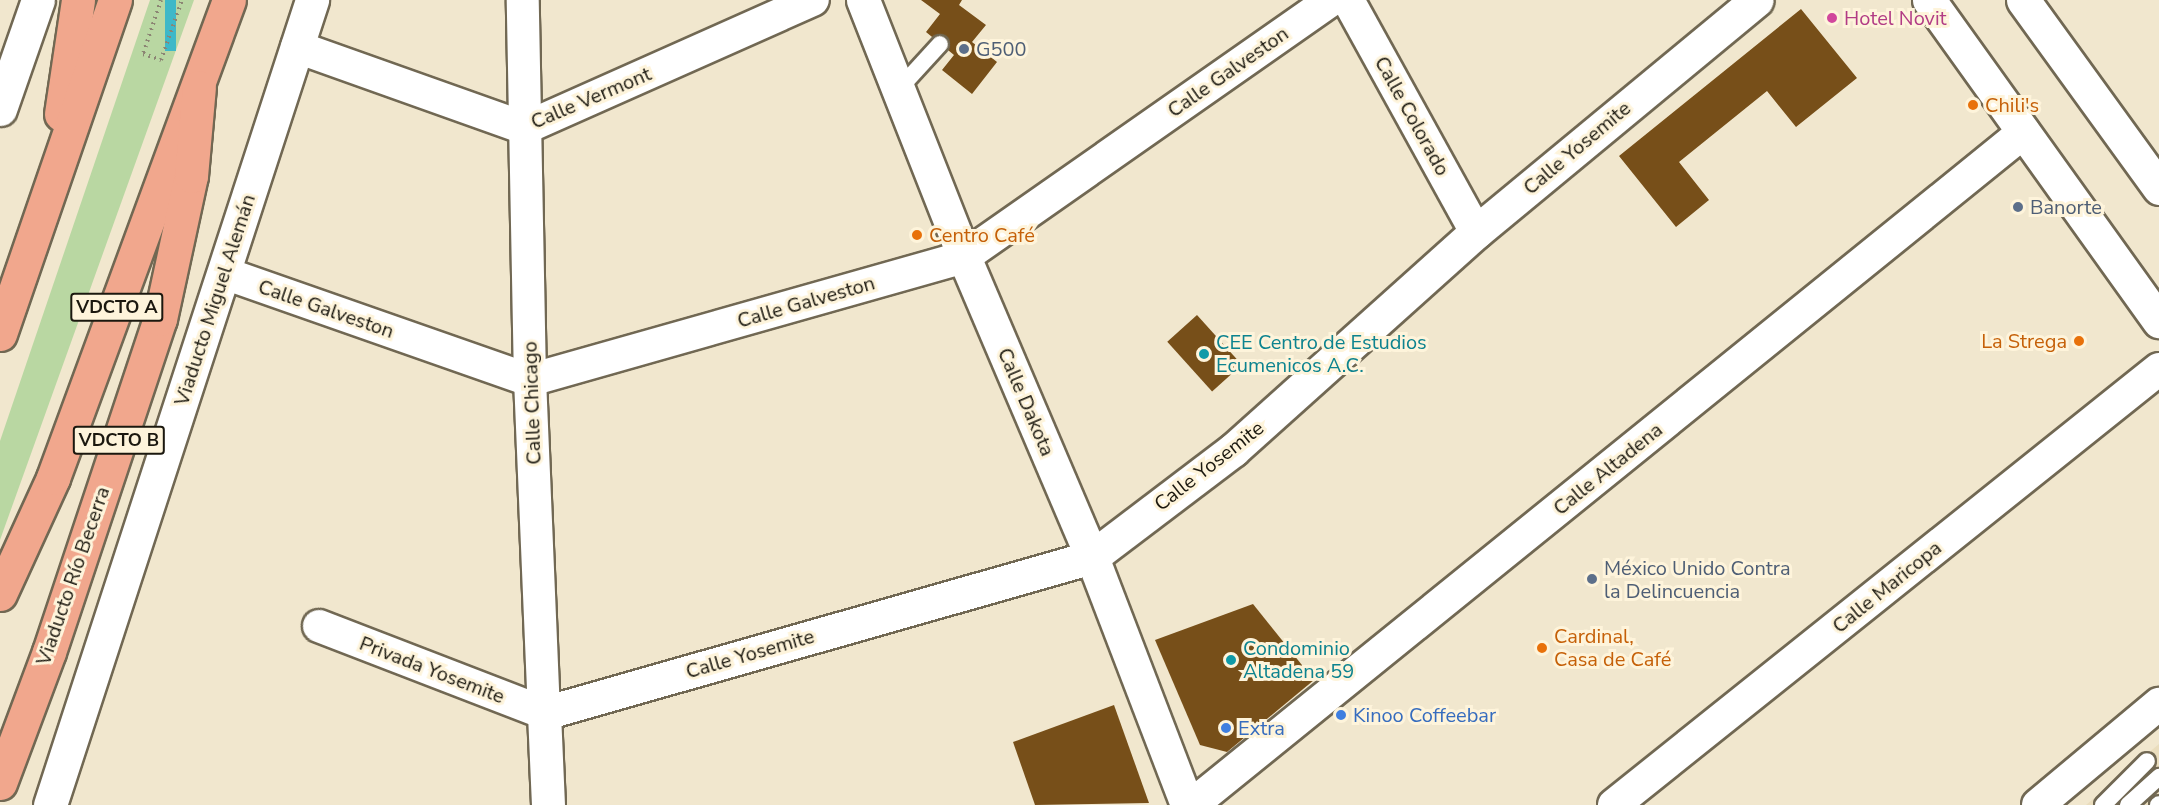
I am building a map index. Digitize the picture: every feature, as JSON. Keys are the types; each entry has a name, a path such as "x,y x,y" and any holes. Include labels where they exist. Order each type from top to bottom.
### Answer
{"highway":[{"path":"59,156 67,57 78,0"},
{"path":"0,334 59,156 115,0"},
{"name":"VDCTO A","path":"0,594 53,478 229,0"},
{"name":"Viaducto Río Becerra","path":"0,783 49,652 160,319 191,176 198,87"}],"street":[{"path":"0,110 38,0"},
{"name":"Viaducto Miguel Alemán","path":"50,805 312,0"},
{"name":"Calle Chicago","path":"523,0 530,380 548,805"},
{"name":"Calle Vermont","path":"297,47 525,128 813,0"},
{"name":"Calle Dakota","path":"863,0 964,257 1092,557 1187,805"},
{"name":"Calle Galveston","path":"224,273 530,380 964,257 1331,0"},
{"name":"Calle Colorado","path":"1348,0 1476,232"},
{"name":"Calle Yosemite","path":"544,713 1092,557 1233,450 1476,232 1756,0"},
{"path":"1929,0 2159,321"},
{"path":"2023,0 2159,188"},
{"name":"Calle Altadena","path":"1192,805 2024,132"},
{"name":"Calle Maricopa","path":"1614,805 2159,369"},
{"name":"Privada Yosemite","path":"319,626 544,713"},
{"path":"2038,805 2159,704"}],"lane":[{"path":"898,90 940,44"},
{"path":"2103,805 2147,761"},
{"path":"2128,805 2159,777"}],"path":[{"path":"161,0 142,54 161,60 182,0"}],"shaded area":[{"path":"2159,744 2159,805 2086,805"}],"green space":[{"path":"150,0 194,0 0,540 0,441"}],"water":[{"path":"165,0 176,0 176,51 165,51"}],"building":[{"name":"G500","path":"921,0 962,0 959,5 986,25 972,42 997,62 972,94 942,70 954,55 926,32 940,14"},
{"name":"Hotel Novit","path":"1801,9 1857,78 1796,127 1767,91 1679,162 1709,200 1676,227 1619,156"},
{"name":"CEE Centro de Estudios Ecumenicos A.C.","path":"1197,315 1242,365 1212,392 1167,342"},
{"name":"Condominio Altadena 59","path":"1253,604 1314,680 1227,752 1200,745 1155,640"},
{"path":"1114,705 1149,803 1035,805 1013,742"}],"place":[{"name":"Hotel Novit","path":"1832,18"},
{"name":"G500","path":"964,49"},
{"name":"Chili's","path":"1973,105"},
{"name":"Banorte","path":"2018,207"},
{"name":"Centro Café","path":"917,235"},
{"name":"La Strega","path":"2079,341"},
{"name":"CEE Centro de Estudios Ecumenicos A.C.","path":"1204,354"},
{"name":"México Unido Contra la Delincuencia","path":"1592,579"},
{"name":"Cardinal, Casa de Café","path":"1542,648"},
{"name":"Condominio Altadena 59","path":"1231,660"},
{"name":"Kinoo Coffeebar","path":"1341,715"},
{"name":"Extra","path":"1226,728"}]}
